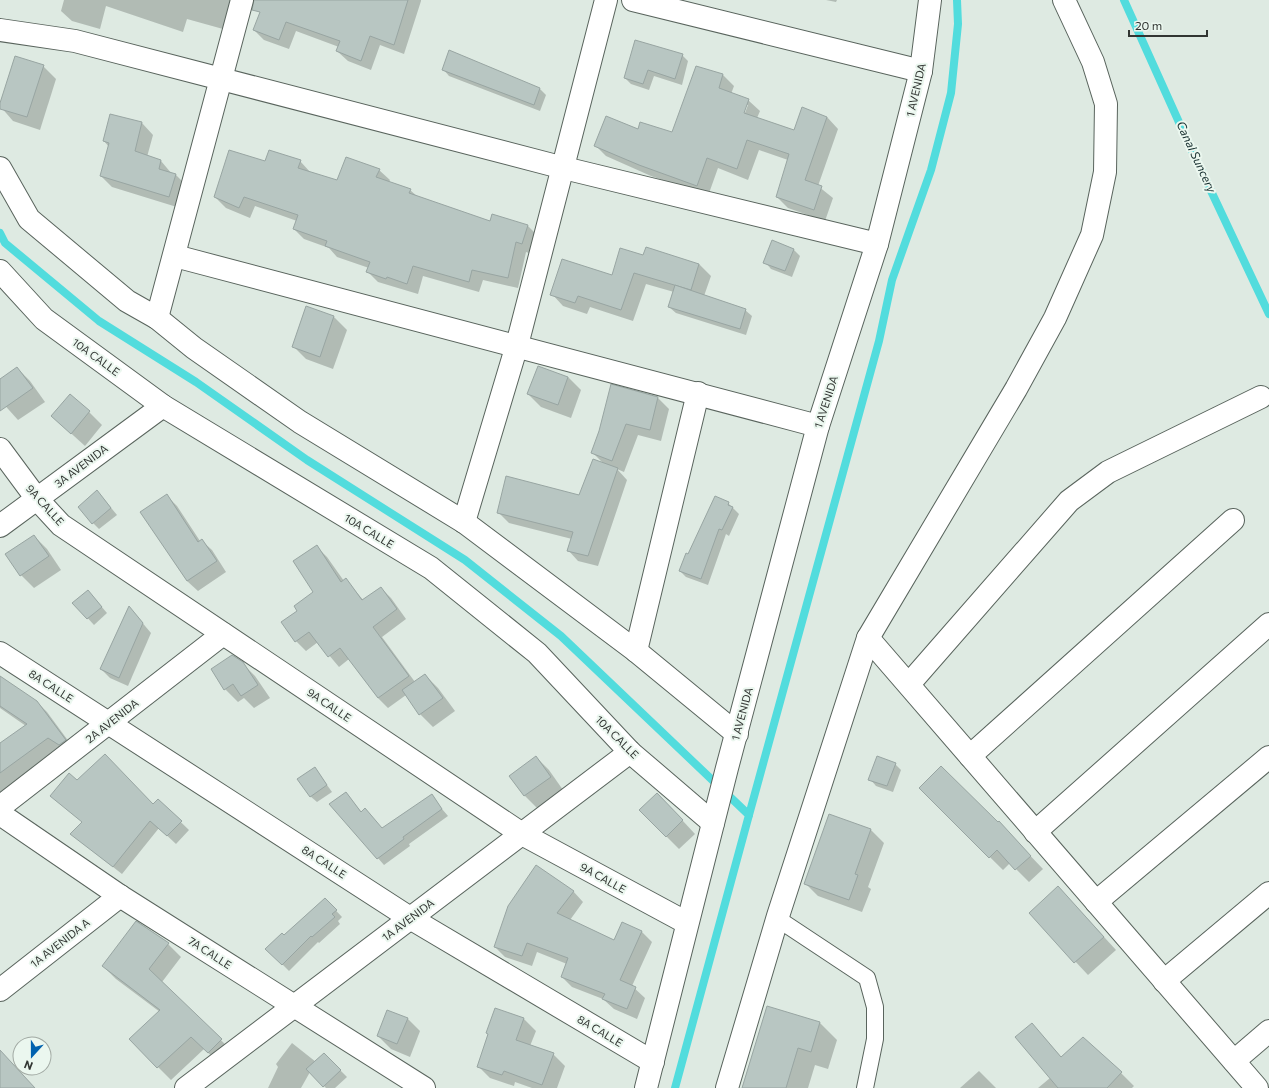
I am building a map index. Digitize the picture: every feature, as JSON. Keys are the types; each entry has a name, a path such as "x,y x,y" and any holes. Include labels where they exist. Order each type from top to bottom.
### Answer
{"street":[{"path":"157,318 175,256 242,0"},
{"path":"464,522 518,345 606,0"},
{"path":"632,0 921,71"},
{"name":"1 AVENIDA","path":"716,813 818,426 877,244 921,71 930,0"},
{"path":"727,1088 778,916 868,638 1030,363 1055,318 1092,235 1105,172 1106,104 1093,62 1064,0"},
{"path":"0,30 75,41 564,168 877,244"},
{"path":"0,168 29,219 127,301 157,318 194,348 300,422 464,522 636,650 737,734"},
{"path":"175,256 518,345 818,426"},
{"name":"10A CALLE","path":"0,271 44,319 163,406 431,568 537,653 630,752 716,813"},
{"path":"636,650 698,393"},
{"path":"909,684 1069,501 1108,472 1261,397"},
{"name":"3A AVENIDA","path":"0,526 163,406"},
{"name":"9A CALLE","path":"0,449 37,498 61,525 522,834 687,923"},
{"path":"970,756 1233,520"},
{"path":"1035,832 1269,624"},
{"name":"2A AVENIDA","path":"0,807 223,634"},
{"path":"868,638 1257,1088"},
{"name":"8A CALLE","path":"0,653 410,918 653,1062"},
{"name":"1A AVENIDA","path":"186,1088 630,752"},
{"path":"1096,902 1269,757"},
{"path":"646,1088 716,813"},
{"name":"7A CALLE","path":"0,814 120,896 293,1007 424,1088"},
{"path":"1164,981 1269,893"},
{"name":"1A AVENIDA A","path":"0,990 120,896"},
{"path":"1234,1061 1269,1031"}],"lane":[{"path":"778,916 784,922 867,978 875,1007 875,1039 865,1088"}],"building":[{"path":"254,0 408,0 394,45 370,36 361,61 336,51 340,41 286,22 279,40 253,30 260,12 252,10"},
{"path":"635,40 683,54 675,79 648,70 643,84 624,78"},
{"path":"449,50 540,88 534,105 442,70"},
{"path":"15,56 44,65 27,117 0,109 0,103"},
{"path":"696,66 723,74 719,88 749,99 744,113 794,130 802,107 827,117 805,180 822,186 814,210 776,197 789,154 747,140 737,169 707,158 697,186 639,165 594,146 606,116 638,129 640,122 672,132"},
{"path":"110,114 142,122 135,151 161,160 159,169 176,174 169,197 100,176 109,143 103,141"},
{"path":"229,150 265,161 269,150 301,160 298,168 337,180 346,157 380,169 376,177 411,189 409,193 490,221 492,214 528,225 522,244 516,242 508,278 472,270 469,282 413,266 407,284 387,277 386,279 366,272 370,262 325,246 327,241 293,229 298,215 244,197 239,208 214,197"},
{"path":"772,240 794,249 785,271 763,263"},
{"path":"646,247 699,264 691,290 634,273 621,310 578,296 575,303 550,295 562,259 612,275 620,248 643,255"},
{"path":"675,285 746,309 740,329 668,307"},
{"path":"306,306 334,316 320,357 292,347"},
{"path":"538,366 568,377 558,405 527,394"},
{"path":"17,367 33,388 0,411 0,379"},
{"path":"611,384 658,397 650,430 626,424 612,461 591,453 599,431"},
{"path":"70,394 90,411 71,434 51,416"},
{"path":"593,459 618,468 588,556 567,551 573,532 497,513 506,476 579,495"},
{"path":"97,490 111,508 92,524 78,507"},
{"path":"167,494 198,542 202,539 217,561 187,581 140,512"},
{"path":"715,496 729,502 728,505 733,507 722,530 719,529 701,579 679,571 686,553 688,554"},
{"path":"34,535 49,556 20,576 5,554"},
{"path":"317,545 341,582 346,578 362,600 381,587 397,609 373,627 409,676 378,698 340,648 328,657 309,632 295,642 281,622 297,611 294,606 313,592 293,561"},
{"path":"88,590 102,607 87,619 72,603"},
{"path":"129,606 143,623 119,678 100,669"},
{"path":"232,655 243,662 258,685 241,696 233,684 224,690 211,669"},
{"path":"425,674 443,698 419,715 402,690"},
{"path":"0,676 37,701 66,740 59,745 48,738 0,773 0,743 27,724 0,706"},
{"path":"105,754 153,804 158,799 182,821 167,836 150,821 113,867 70,834 82,822 50,796 69,773 77,780"},
{"path":"536,756 551,777 524,796 509,776"},
{"path":"877,756 896,763 887,786 868,780"},
{"path":"941,766 998,822 999,821 1031,856 1015,870 997,850 989,858 919,788"},
{"path":"315,767 327,785 310,797 297,779"},
{"path":"346,792 361,812 365,808 382,828 432,794 442,809 403,837 404,839 377,859 329,804"},
{"path":"657,793 683,820 666,837 639,810"},
{"path":"829,814 871,829 855,874 858,875 849,900 804,884"},
{"path":"536,865 574,891 557,913 614,940 622,922 642,931 620,980 636,987 627,1009 602,999 605,994 561,977 568,958 527,943 522,956 494,947 508,906"},
{"path":"1058,886 1104,937 1074,963 1029,913"},
{"path":"325,898 337,910 332,914 335,917 312,937 311,936 282,965 265,949 282,933 284,935"},
{"path":"136,921 169,943 149,969 222,1039 208,1053 191,1037 157,1068 129,1039 160,1010 102,966"},
{"path":"767,1006 820,1022 811,1052 798,1048 786,1088 742,1088"},
{"path":"495,1008 524,1018 516,1040 554,1053 542,1085 504,1071 502,1075 477,1067 488,1034 486,1033"},
{"path":"387,1010 408,1018 397,1044 377,1036"},
{"path":"1032,1023 1061,1057 1083,1037 1122,1072 1107,1088 1058,1088 1015,1037"},
{"path":"0,1050 12,1063 12,1076 24,1076 35,1088 0,1088"},
{"path":"324,1053 341,1070 323,1087 306,1069"}],"waterway":[{"path":"749,815 879,341 892,280 931,170 951,93 958,24 957,0"},
{"name":"Canal Suncery","path":"1124,0 1187,140 1269,314"},
{"path":"0,233 5,243 99,321 196,382 307,460 465,560 561,636 749,815 675,1088"}]}
